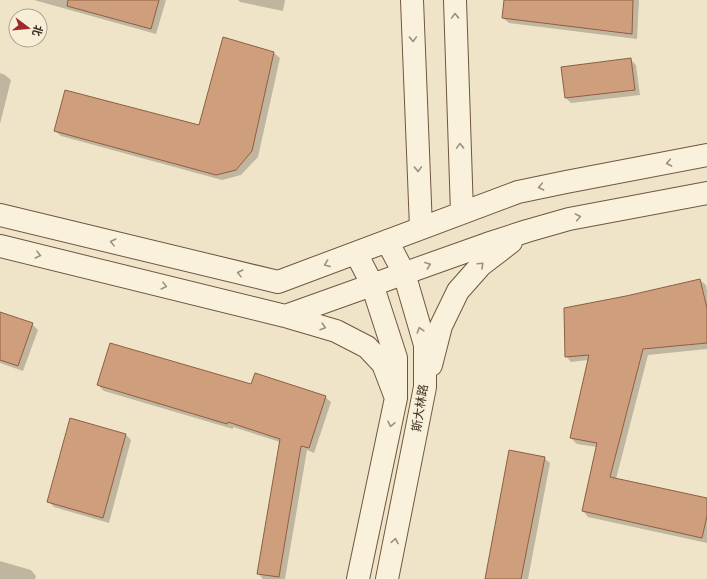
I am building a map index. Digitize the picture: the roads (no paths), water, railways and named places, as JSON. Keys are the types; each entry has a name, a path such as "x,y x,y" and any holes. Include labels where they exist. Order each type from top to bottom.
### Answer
{"main road":[{"path":"412,0 421,228"},
{"path":"454,0 462,213"},
{"path":"0,215 278,282 518,192 707,155"},
{"path":"285,316 487,244 569,219 707,193"},
{"path":"425,387 441,326 458,291 481,264 528,231"},
{"name":"斯大林路","path":"387,241 404,273 425,345 425,387 387,579"},
{"path":"0,246 285,316 336,331 367,347 383,364 396,398"},
{"name":"斯大林路","path":"356,253 372,284 396,358 396,398 358,579"}]}
